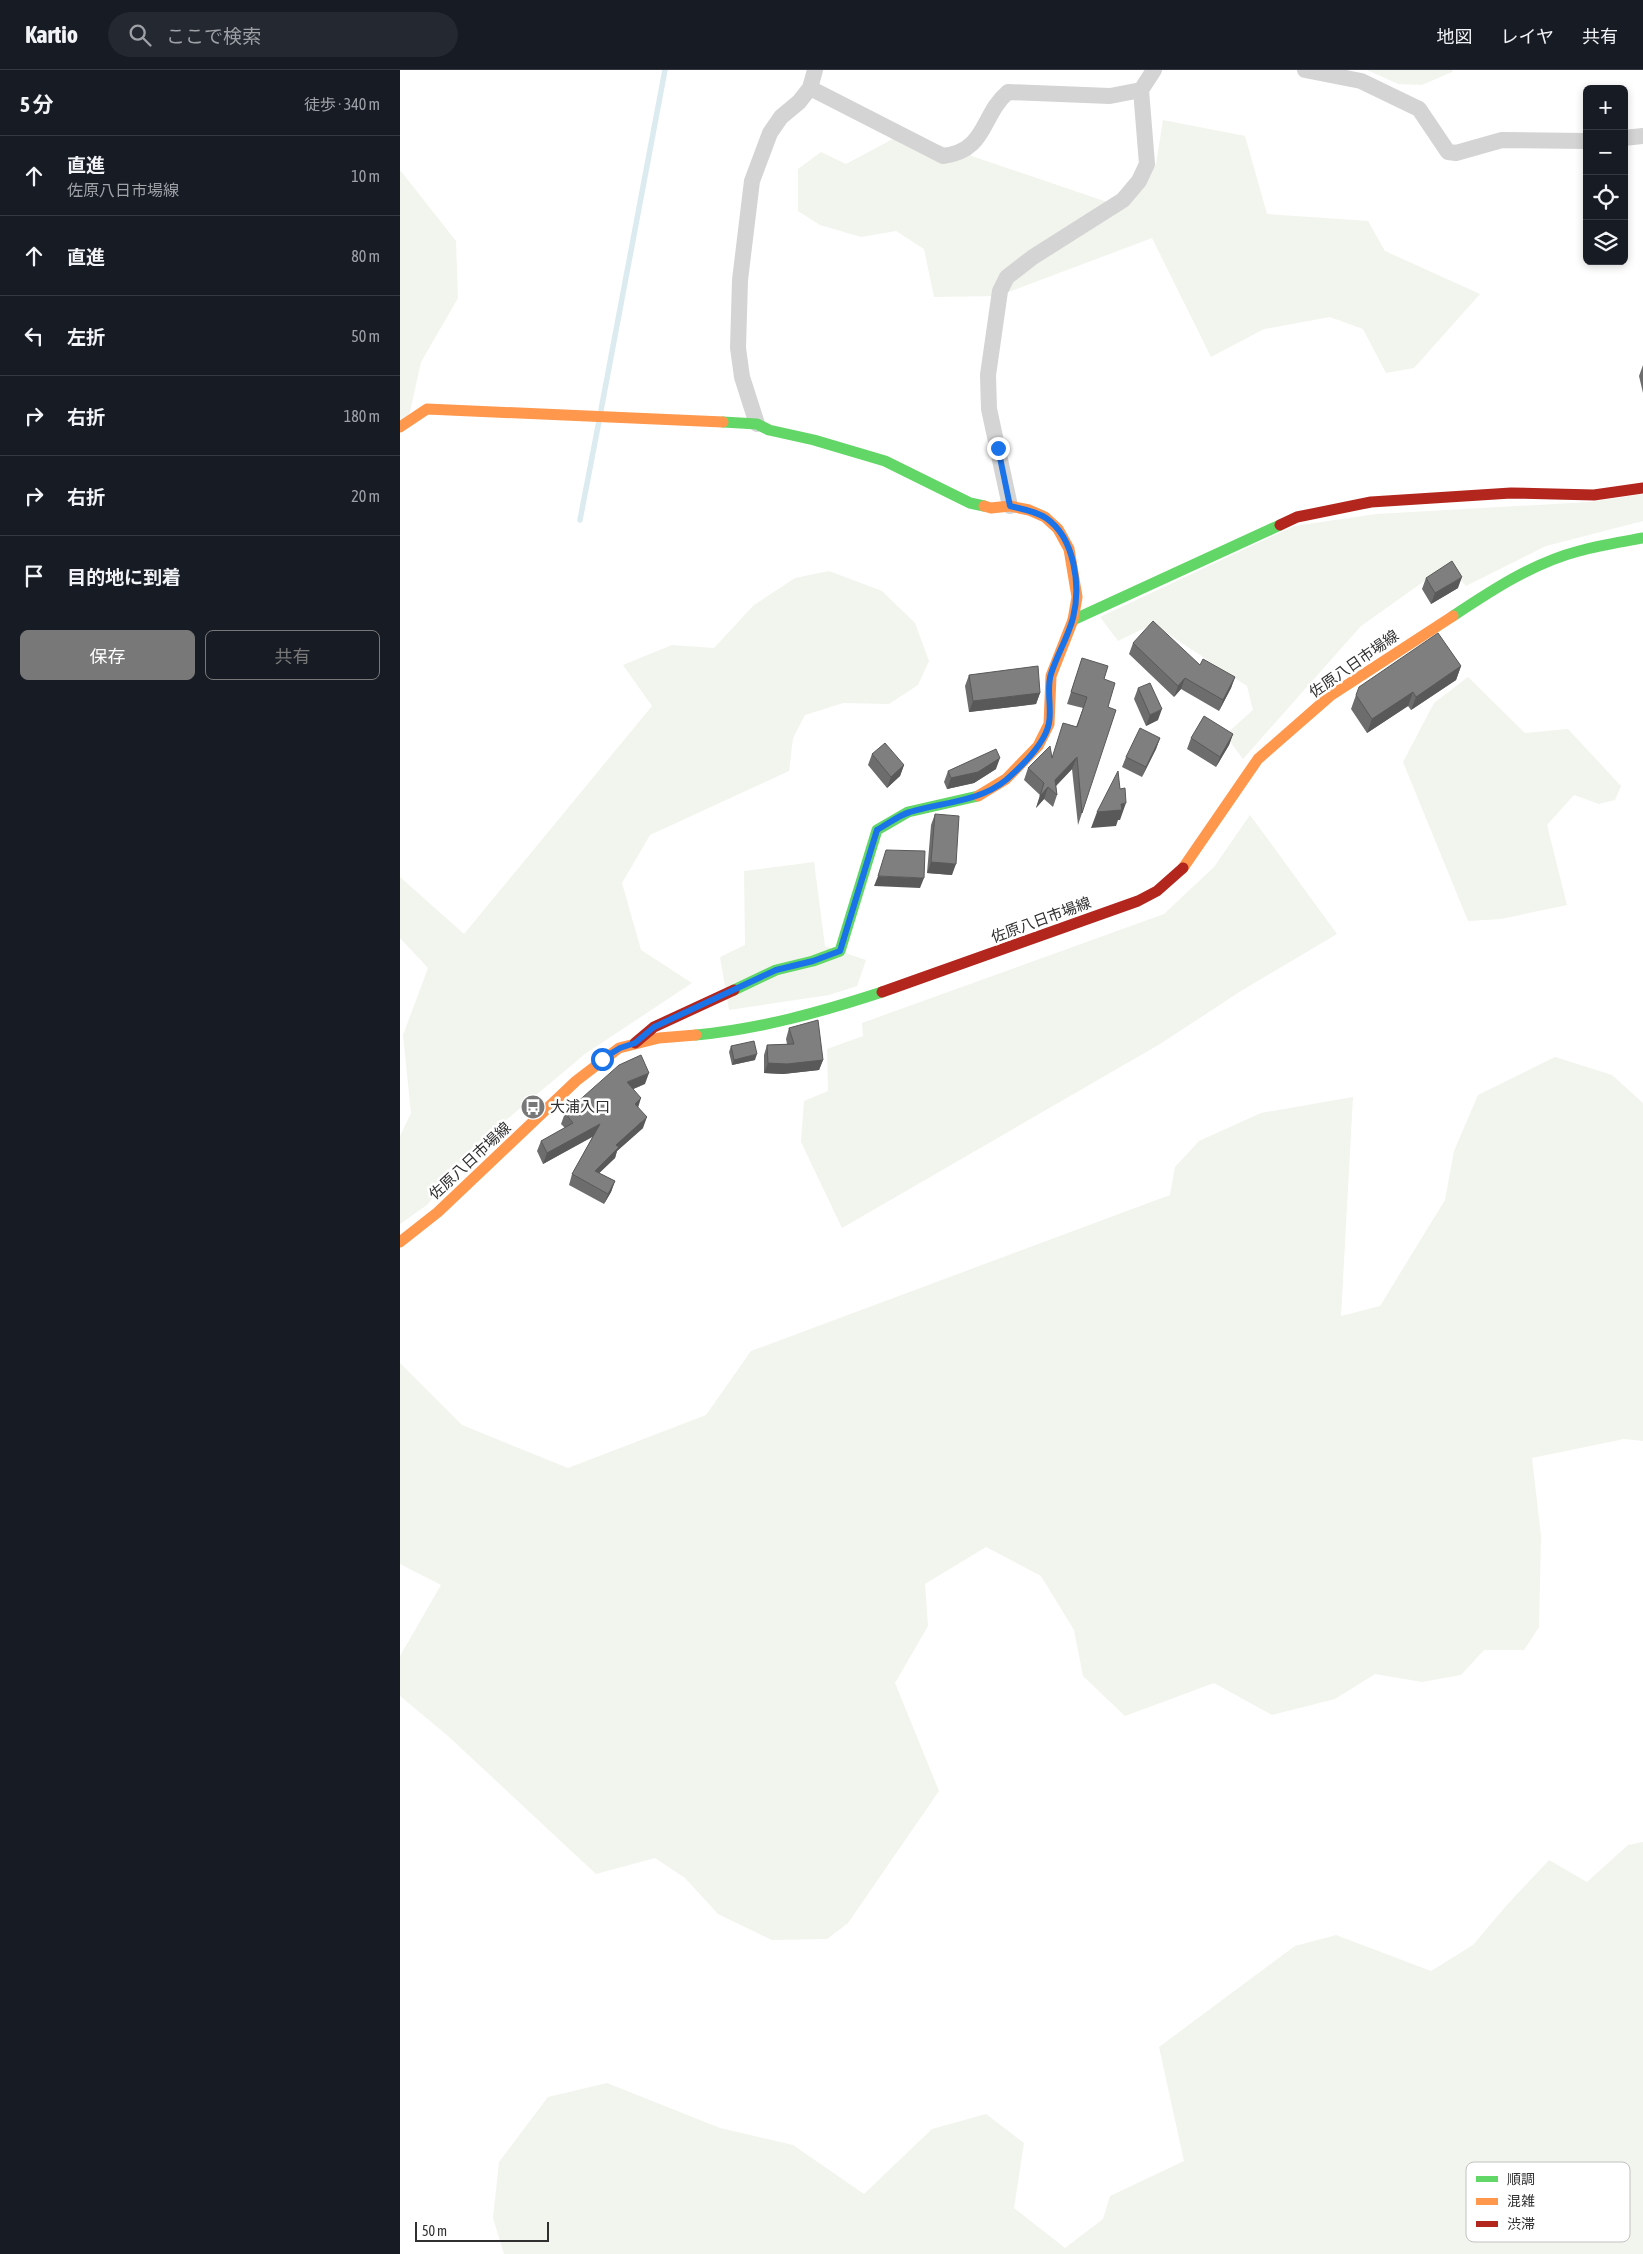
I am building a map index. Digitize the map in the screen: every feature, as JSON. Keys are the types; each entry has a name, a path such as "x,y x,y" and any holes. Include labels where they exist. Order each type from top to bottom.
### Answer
{"street":[{"path":"756,424 742,377 738,348 740,280 752,182 770,133 782,117 810,88 815,70"},
{"path":"1010,506 989,409 988,375 1000,291 1007,277 1013,272 1033,257 1123,200 1139,182 1147,164 1141,90 1154,70"},
{"path":"1305,70 1361,81 1411,104 1419,109 1448,152 1456,153 1502,140 1583,141"},
{"path":"810,88 943,156 957,154 976,142 1000,98 1008,92 1110,96 1141,90"},
{"path":"1628,138 1643,136"},
{"path":"400,428 427,409 756,424 769,430 814,440 885,461 970,503 991,508 1010,506 1029,510 1046,517 1058,529 1069,549 1077,597 1073,620 1050,676 1049,724 1038,746 1006,779 979,796 908,812 877,830 840,951 813,961 776,970 654,1027 635,1043"},
{"path":"1073,620 1297,517 1371,502 1511,493 1594,495 1643,488"},
{"name":"佐原八日市場線","path":"400,1242 438,1212 576,1081 620,1048 635,1043 776,1022 817,1013 892,990 1144,898 1158,891 1187,865 1258,759 1330,696 1511,579 1578,551 1643,538"}],"shaded area":[{"path":"1367,70 1453,70 1422,85 1398,84"},
{"path":"1163,120 1245,136 1267,214 1368,221 1385,251 1480,294 1414,368 1386,373 1363,329 1330,317 1264,329 1211,357 1152,238 998,296 934,297 924,249 896,231 861,237 820,225 798,211 798,169 821,152 846,164 904,133 1113,204 1156,164"},
{"path":"400,170 456,241 458,298 421,362 409,416 400,421"},
{"path":"1643,494 1643,521 1546,546 1466,586 1447,565 1361,626 1243,759 1225,735 1253,710 1247,686 1153,624 1118,641 1100,617 1294,526 1376,514 1589,502"},
{"path":"829,571 882,591 915,623 929,661 918,685 889,704 843,703 805,715 793,738 789,771 650,835 622,883 641,950 692,983 585,1054 475,1146 427,1205 400,1224 400,1136 411,1113 403,1035 428,968 400,938 400,877 464,934 652,706 623,665 672,645 714,648 754,605 795,578"},
{"path":"1468,677 1525,733 1568,729 1621,786 1615,800 1599,804 1574,795 1547,825 1567,905 1501,919 1468,921 1403,762 1434,703"},
{"path":"1250,815 1337,934 1241,991 1160,1044 842,1228 801,1142 804,1101 828,1091 827,1049 863,1036 862,1023 1164,914 1214,867"},
{"path":"814,862 825,946 866,960 857,986 829,995 729,1010 720,957 745,945 744,871"},
{"path":"1555,1057 1612,1075 1643,1103 1643,1441 1624,1439 1532,1458 1541,1536 1539,1627 1524,1650 1484,1650 1461,1675 1422,1682 1375,1674 1335,1699 1272,1715 1214,1683 1125,1716 1083,1676 1074,1630 1041,1576 986,1547 925,1584 928,1626 895,1683 939,1791 848,1923 827,1939 772,1940 718,1914 685,1878 655,1858 596,1874 448,1736 400,1696 400,1656 441,1585 400,1564 400,1363 462,1425 568,1468 706,1415 751,1351 1170,1195 1175,1167 1199,1141 1261,1113 1353,1097 1341,1316 1380,1306 1445,1200 1454,1151 1478,1095"},
{"path":"1643,1842 1643,2254 504,2254 493,2218 499,2162 548,2097 607,2083 720,2128 793,2145 864,2194 932,2129 986,2114 1024,2143 1014,2208 1065,2248 1103,2219 1110,2196 1184,2161 1159,2047 1295,1946 1336,1935 1431,1971 1473,1945 1549,1860 1587,1882 1628,1845"}],"building":[{"path":"1452,561 1462,577 1435,593 1426,578"},
{"path":"1153,621 1200,665 1203,659 1235,677 1223,700 1185,678 1178,686 1133,643"},
{"path":"1438,633 1461,666 1416,697 1413,692 1372,719 1356,695 1359,687"},
{"path":"1082,658 1108,666 1104,679 1115,683 1108,707 1116,710 1082,813 1077,757 1055,780 1057,795 1048,787 1040,796 1044,783 1028,768 1050,746 1052,758 1063,723 1077,727 1087,697 1071,692"},
{"path":"1038,666 1040,693 973,701 969,675"},
{"path":"1150,683 1162,709 1150,715 1138,688"},
{"path":"1204,716 1233,734 1220,757 1191,738"},
{"path":"1140,728 1160,738 1146,767 1126,757"},
{"path":"885,743 904,765 891,777 872,754"},
{"path":"996,749 1000,758 978,772 951,778 948,771"},
{"path":"1118,771 1120,789 1125,788 1126,803 1121,804 1122,810 1097,812"},
{"path":"935,814 959,816 956,864 931,862"},
{"path":"886,850 925,851 924,878 878,876"},
{"path":"818,1020 823,1060 787,1064 768,1063 767,1045 794,1044 789,1028"},
{"path":"754,1041 757,1054 734,1060 731,1046"},
{"path":"641,1055 649,1073 627,1082 641,1098 635,1104 647,1117 616,1145 619,1147 595,1171 615,1181 608,1194 572,1174 600,1124 547,1153 541,1141 573,1123 565,1113 619,1065"}],"waterway":[{"path":"601,410 665,70"},
{"path":"580,520 599,421"}],"traffic: fast":[{"path":"723,422 757,424 769,430 814,440 885,461 970,503 984,506"},
{"path":"1073,620 1280,525"},
{"path":"1453,616 1498,587 1529,570 1562,556 1603,545 1643,538"},
{"path":"734,990 776,970 813,961 840,951 877,830 908,812 978,796"},
{"path":"696,1035 743,1029 790,1019 882,992"}],"traffic: slow":[{"path":"400,427 427,409 723,422"},
{"path":"978,796 1006,779 1038,746 1049,724 1051,676 1073,620 1077,597 1069,549 1058,529 1045,517 1029,510 1010,506 991,508 984,506"},
{"path":"1183,868 1258,759 1330,696 1453,616"},
{"path":"400,1242 438,1212 576,1081 619,1048 659,1038 696,1035"}],"traffic: jam":[{"path":"1280,525 1297,517 1371,502 1511,493 1594,495 1643,488"},
{"path":"882,992 1138,901 1157,891 1183,868"},
{"path":"635,1043 654,1027 734,990"}],"place":[{"name":"大浦入口","path":"533,1107"}],"route":[{"path":"602,1059 620,1048 635,1043 654,1027 776,970 813,961 840,951 877,830 908,812 979,796 1006,779 1038,746 1049,724 1050,676 1073,620 1077,597 1075,575 1069,549 1058,529 1046,517 1029,510 1010,506 998,448"}]}
